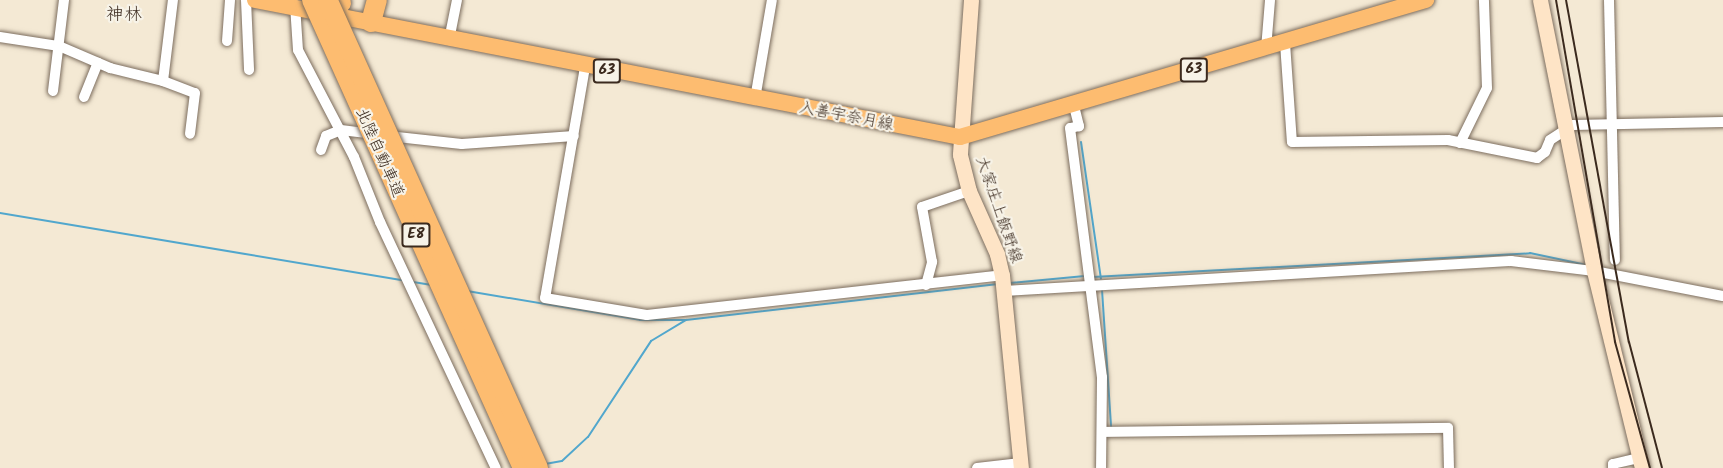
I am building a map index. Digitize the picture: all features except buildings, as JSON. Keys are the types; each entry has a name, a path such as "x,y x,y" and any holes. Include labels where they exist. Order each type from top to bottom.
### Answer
{"highway":[{"path":"371,22 373,0"},
{"path":"371,22 377,0"},
{"name":"北陸自動車道","path":"334,1 389,157 523,468"},
{"name":"北陸自動車道","path":"302,2 389,157 538,468"}],"main road":[{"name":"入善宇奈月線","path":"255,0 302,2 371,22 449,40 960,137 1074,106 1420,1"},
{"name":"大家庄上飯野線","path":"971,0 960,137 969,191 989,233 1002,275 1021,465"},
{"path":"1540,0 1563,132 1594,272 1641,463"}],"street":[{"path":"53,91 64,0"},
{"path":"163,81 173,0"},
{"path":"227,41 231,0"},
{"path":"246,0 249,70"},
{"path":"449,40 456,0"},
{"path":"754,99 772,0"},
{"path":"1266,49 1270,0"},
{"path":"1460,143 1487,88 1484,0"},
{"path":"1609,0 1609,124 1615,260"},
{"path":"302,2 298,50 340,130 496,468"},
{"path":"0,37 59,46 98,63 163,81 195,93 190,134"},
{"path":"1285,43 1292,142 1460,143 1537,158 1545,152 1550,140 1573,125 1723,122"},
{"path":"84,97 98,63"},
{"path":"585,67 545,298 647,315 1002,275"},
{"path":"1074,106 1079,126 1070,128 1102,377 1101,468"},
{"path":"321,150 326,136 340,130 462,144 574,136"},
{"path":"926,285 932,262 922,207 969,191"},
{"path":"1004,291 1511,261 1594,272 1723,296"},
{"path":"1102,432 1448,428 1449,468"},
{"path":"1613,468 1613,464 1641,463"},
{"path":"977,468 1021,465"}],"waterway":[{"path":"1081,142 1101,279"},
{"path":"0,213 402,280"},
{"path":"1093,277 1530,253 1587,265"},
{"path":"1010,283 1085,276"},
{"path":"413,282 432,285"},
{"path":"545,464 562,461 588,437 651,341 686,320 998,284"},
{"path":"1102,290 1111,427"},
{"path":"467,291 640,320 686,320"}],"railway":[{"path":"1556,0 1615,342 1650,468"},
{"path":"1566,0 1629,342 1662,468"}],"district":[{"name":"神林","path":"124,16"}]}
